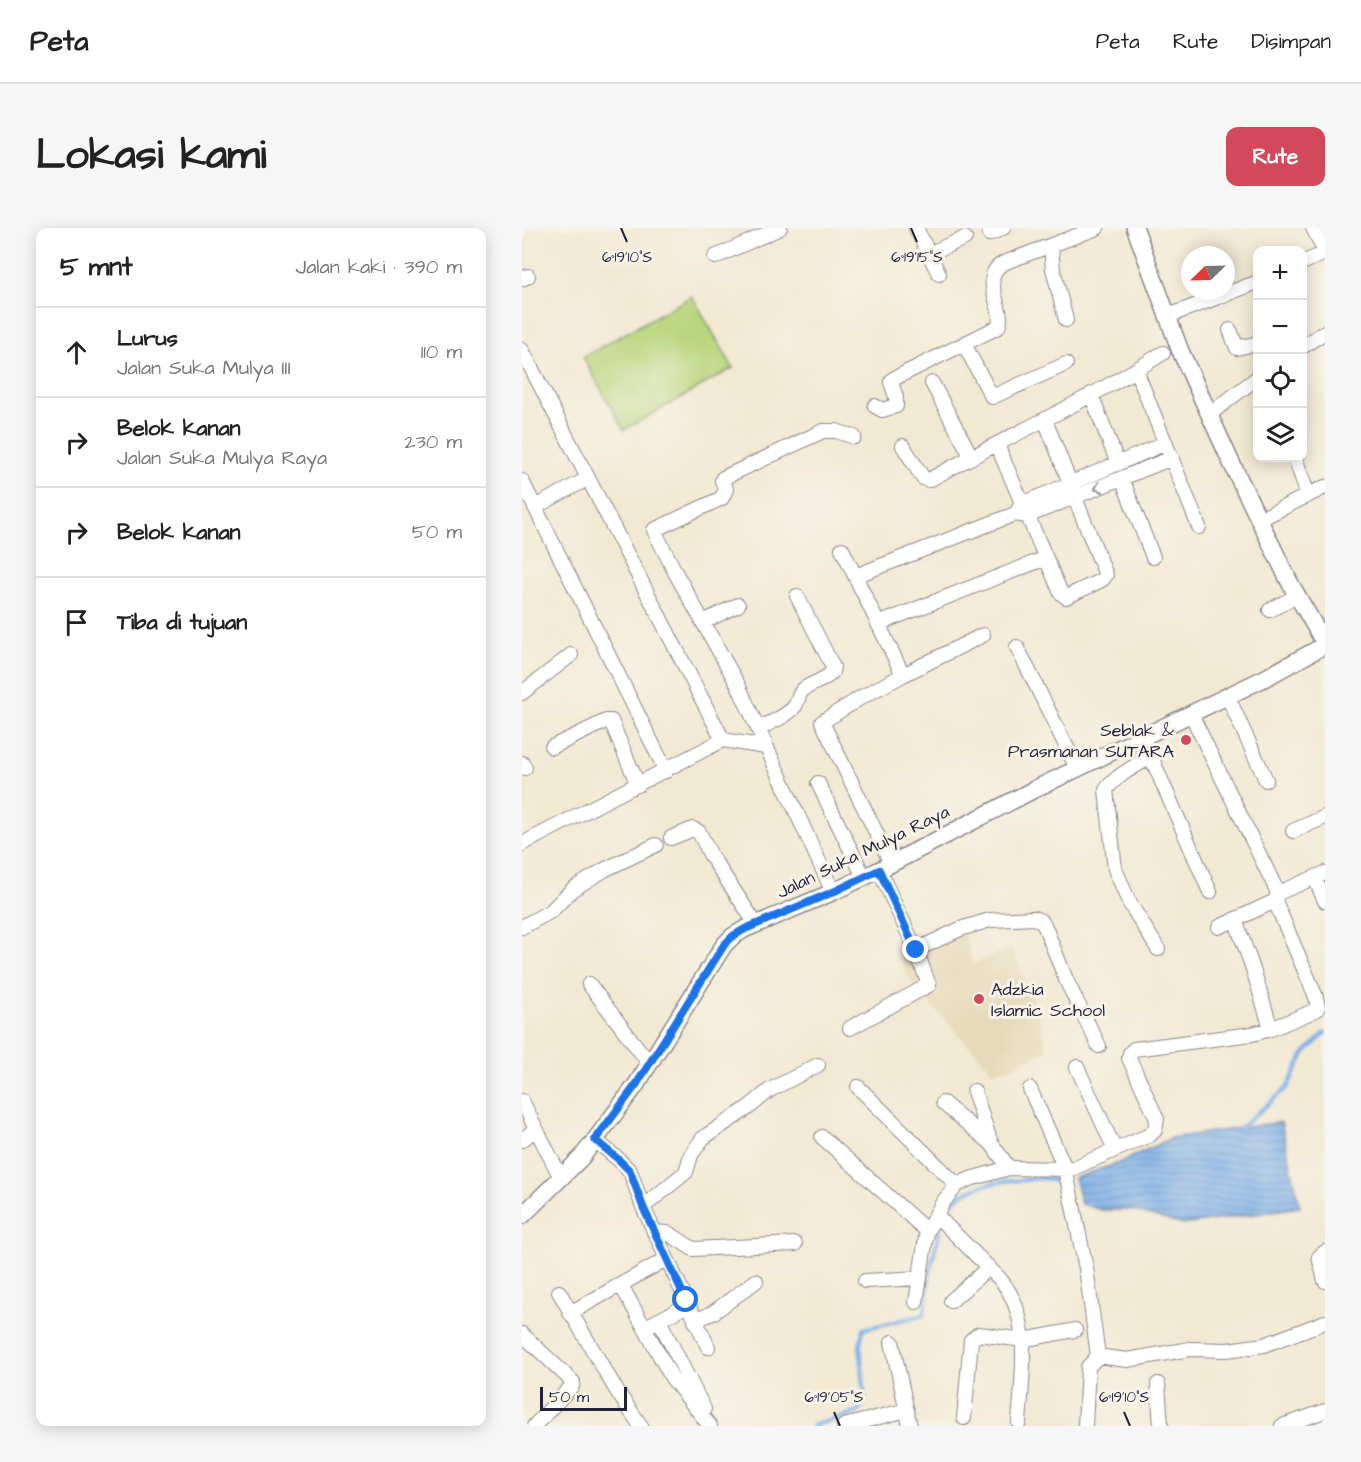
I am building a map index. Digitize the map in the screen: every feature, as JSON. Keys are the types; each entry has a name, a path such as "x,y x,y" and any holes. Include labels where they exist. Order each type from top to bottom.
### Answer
{"street":[{"path":"716,257 780,228"},
{"path":"916,228 939,274"},
{"path":"989,234 1003,228"},
{"path":"875,406 882,410 896,406 896,397 891,382 893,379 998,327 1001,323 995,301 993,280 996,267 1097,228"},
{"path":"1136,228 1180,350 1258,520 1324,648"},
{"path":"1307,261 1325,252 1313,228"},
{"path":"928,254 965,238"},
{"path":"1051,246 1053,269 1066,320"},
{"path":"1168,316 1253,284"},
{"path":"1230,330 1237,348 1253,344"},
{"path":"1307,344 1325,333"},
{"path":"964,344 993,398 1066,364"},
{"path":"522,350 723,740"},
{"path":"903,446 926,480 929,480 971,456 1045,420 1163,353"},
{"path":"1136,370 1199,527"},
{"path":"1210,414 1253,380"},
{"path":"933,383 971,456"},
{"path":"1091,394 1118,464"},
{"path":"1045,420 1070,483"},
{"path":"833,892 738,685 654,530 722,498 726,492 722,481 724,477 795,443 828,430 854,437"},
{"path":"1021,511 1070,483 1166,443"},
{"path":"997,445 1021,511 1064,597 1105,578 1106,573 1075,498"},
{"path":"855,576 1021,511 1075,498 1172,458"},
{"path":"1296,462 1308,495"},
{"path":"535,507 587,479"},
{"path":"1122,479 1154,556"},
{"path":"522,481 666,771"},
{"path":"1258,520 1325,487"},
{"path":"842,549 903,675"},
{"path":"878,624 1046,558"},
{"path":"758,729 786,714 795,705 798,695 803,690 827,678 832,672 833,667 798,596"},
{"path":"1270,610 1297,596"},
{"path":"703,622 738,605"},
{"path":"850,1028 929,985 916,950 878,870 823,720 903,675 983,635"},
{"path":"1017,647 1077,768"},
{"name":"Jalan Suka Mulya Raya","path":"522,1216 560,1176 581,1158 595,1140 636,1085 724,945 733,936 833,892 1077,768 1324,648"},
{"path":"522,693 572,655"},
{"path":"1227,695 1266,780"},
{"path":"916,1302 927,1231 939,1218 943,1202 957,1185 1009,1168 1066,1172 1150,1135 1157,1126 1157,1119 1129,1058 1134,1049 1271,1029 1311,1013 1318,1007 1276,897 1191,714"},
{"path":"552,747 606,721 611,722 638,785"},
{"path":"1142,736 1210,892"},
{"path":"522,844 723,740 766,747"},
{"path":"1152,756 1119,777 1106,790 1115,869 1129,902 1158,949"},
{"path":"818,783 878,870"},
{"path":"1293,831 1325,817"},
{"path":"670,838 693,829 699,832 711,856 756,924"},
{"path":"522,927 551,911 573,889 604,870 656,845"},
{"path":"1219,927 1320,875 1325,901"},
{"path":"916,950 960,929 990,920 1034,918 1041,921 1099,1046"},
{"path":"1235,919 1271,1029"},
{"path":"590,984 650,1063"},
{"path":"643,1207 686,1172 691,1155 703,1138 748,1108 770,1090 819,1065"},
{"path":"1077,1067 1115,1150"},
{"path":"858,1087 957,1185"},
{"path":"1030,1089 1066,1172 1086,1268 1098,1356"},
{"path":"974,1091 991,1143"},
{"path":"522,1101 560,1176"},
{"path":"943,1103 991,1143 1009,1168"},
{"path":"522,1140 536,1129"},
{"path":"822,1137 927,1231"},
{"path":"595,1140 630,1171 654,1232 708,1347"},
{"path":"939,1218 989,1267 1010,1290 1016,1301 1023,1340 1019,1423"},
{"path":"654,1232 668,1233 693,1249 795,1244"},
{"path":"1325,1252 1319,1257 1325,1281"},
{"path":"570,1313 661,1262"},
{"path":"951,1301 989,1267"},
{"path":"865,1281 920,1278"},
{"path":"695,1322 714,1312 756,1281"},
{"path":"621,1285 672,1378 712,1426"},
{"path":"560,1292 618,1394 641,1426"},
{"path":"644,1327 682,1308"},
{"path":"658,1320 712,1426"},
{"path":"1098,1356 1127,1360 1190,1349 1227,1350 1264,1346 1325,1322"},
{"path":"964,1418 971,1340 979,1334 1023,1340 1075,1330"},
{"path":"522,1334 573,1382 572,1386 534,1426"},
{"path":"892,1342 910,1426"},
{"path":"1085,1426 1088,1367 1098,1356"},
{"path":"1158,1384 1161,1426"},
{"path":"844,1426 907,1410"},
{"path":"1282,1426 1325,1411"}],"shaded area":[{"name":"Adzkia Islamic School","path":"963,932 973,964 1012,948 1038,1013 1047,1050 1015,1066 993,1072 914,986 899,960"}],"green space":[{"path":"692,296 733,368 624,430 583,357"}],"water":[{"path":"1281,1122 1300,1207 1183,1225 1131,1210 1102,1210 1081,1204 1074,1178 1121,1162 1171,1138"}],"waterway":[{"path":"1240,1128 1287,1088 1304,1054 1325,1033"},
{"path":"944,1218 949,1207 957,1198 978,1187 990,1184 1043,1178 1053,1181 1065,1190"},
{"path":"812,1426 858,1412 865,1400 860,1345 863,1329 924,1315 932,1262 941,1225"}],"place":[{"name":"Seblak & Prasmanan SUTARA","path":"1186,740"},
{"name":"Adzkia Islamic School","path":"979,999"}],"route":[{"path":"686,1300 643,1207 630,1171 595,1140 636,1085 689,998 724,945 733,936 879,870 916,950"}]}
